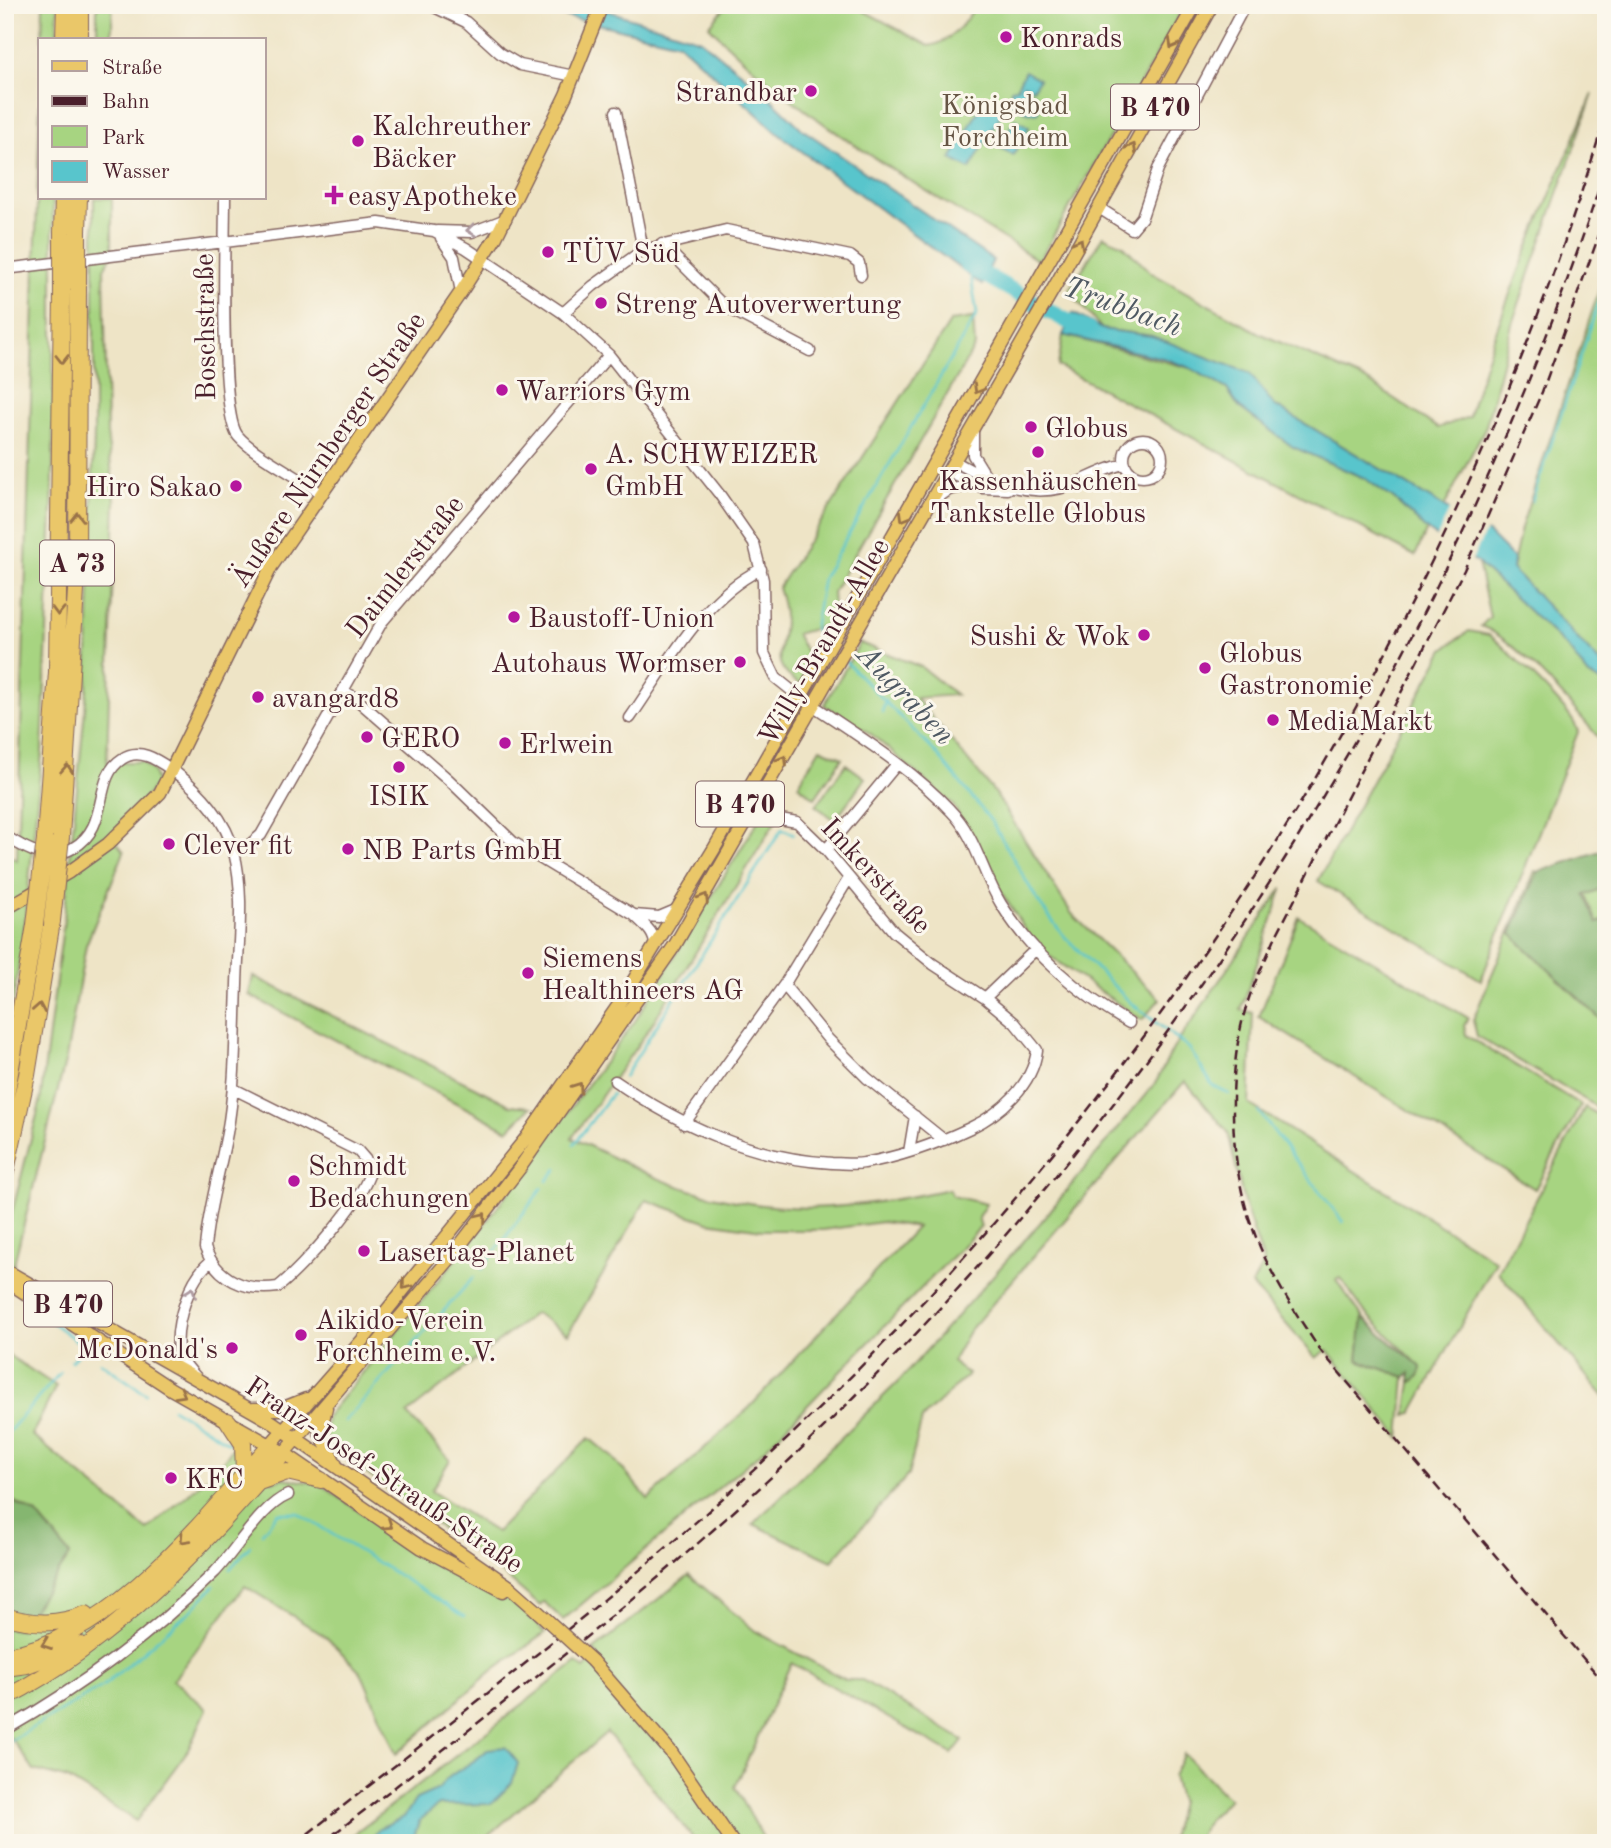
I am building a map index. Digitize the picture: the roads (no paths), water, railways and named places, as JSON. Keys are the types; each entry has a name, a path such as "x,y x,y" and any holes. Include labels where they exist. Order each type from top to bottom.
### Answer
{"highway":[{"path":"64,38 65,5"},
{"path":"80,5 80,38"},
{"name":"A 73","path":"5,1175 27,1075 52,921 53,838 77,586 70,233 63,200"},
{"name":"A 73","path":"70,233 78,200"},
{"name":"A 73","path":"5,1102 35,925 53,838"},
{"path":"228,1422 243,1444 251,1478"},
{"path":"5,1698 93,1645 127,1616 189,1558 277,1449"},
{"path":"5,1656 55,1642 123,1595 167,1558 251,1478 287,1472 321,1479"},
{"path":"5,1616 25,1622 48,1624 87,1614 123,1595"},
{"path":"5,1668 27,1665 83,1644 127,1616"}],"main road":[{"name":"Äußere Nürnberger Straße","path":"7,907 69,872 108,844 149,807 172,770 258,590 461,292 506,219 574,76 602,5"},
{"name":"B 470","path":"1085,200 1195,5"},
{"name":"B 470","path":"1099,208 1212,5"},
{"path":"1085,200 1099,208"},
{"name":"Willy-Brandt-Allee","path":"283,1430 367,1335 527,1137 575,1070 656,946 1085,200"},
{"name":"Willy-Brandt-Allee","path":"296,1439 447,1262 519,1170 629,1014 727,858 1099,208"},
{"path":"937,459 951,467"},
{"path":"801,698 814,706"},
{"name":"Franz-Josef-Strauß-Straße","path":"5,1270 196,1377 283,1430 501,1581 532,1607"},
{"name":"Franz-Josef-Strauß-Straße","path":"5,1280 171,1389 277,1449 422,1548 532,1607"},
{"path":"104,1343 112,1337 130,1340"},
{"path":"249,1409 281,1409 313,1395"},
{"path":"329,1402 320,1432 340,1470"},
{"name":"B 470","path":"277,1449 283,1430"},
{"name":"B 470","path":"277,1449 296,1439"},
{"path":"532,1607 592,1661 671,1752 733,1843"}],"street":[{"path":"430,5 466,22 500,54 520,65 574,76"},
{"path":"1099,208 1132,229 1142,217 1158,169 1245,5"},
{"path":"616,112 643,250"},
{"name":"Boschstraße","path":"225,200 228,411 232,428 248,446 321,494"},
{"path":"5,269 379,223 434,231 472,232 506,219"},
{"path":"563,313 593,286 643,250 726,230 850,256 859,263 861,275"},
{"path":"434,231 482,259 563,313 609,355 740,522 754,544 761,569 764,653 776,678 801,698"},
{"path":"434,231 454,257 461,292"},
{"path":"662,244 724,306 810,351"},
{"name":"Daimlerstraße","path":"233,850 247,847 261,835 386,617 609,355"},
{"path":"973,428 975,461 988,478"},
{"path":"930,503 949,490 972,485 1000,490 1043,490 1071,485 1124,464"},
{"path":"951,467 1015,489"},
{"path":"951,467 972,485"},
{"path":"630,718 691,631 719,597 739,580 761,569"},
{"path":"343,691 355,697 449,780 513,842 634,915 649,928 656,946"},
{"path":"814,706 897,764 951,810 976,848 1000,903 1036,949 1078,990 1129,1023"},
{"path":"5,836 32,852 49,857 64,853 83,842 96,824 110,773 121,759 144,755 189,783 216,814 233,850 240,920 234,1088 205,1248 216,1270 238,1283 252,1288 278,1287 293,1276 332,1230 368,1184 371,1174 367,1158 358,1151 234,1088"},
{"path":"826,850 897,764"},
{"name":"Imkerstraße","path":"615,1081 684,1124 731,1143 803,1161 861,1164 909,1153 944,1140 1000,1109 1019,1090 1036,1062 1037,1050 1015,1023 985,998 933,964 894,932 826,850 797,822 780,819"},
{"path":"684,1124 785,985 849,877"},
{"path":"634,915 659,918 678,909"},
{"path":"985,998 1036,949"},
{"path":"785,985 828,1039 867,1078 944,1140"},
{"path":"909,1153 915,1116"},
{"path":"196,1377 178,1351 179,1326 196,1278 210,1262"},
{"path":"5,1730 61,1699 145,1636 216,1570 271,1505 288,1495"}],"water":[{"path":"539,5 589,5 701,40 763,91 802,129 993,260 982,285 780,135 679,43 551,13"},
{"path":"1025,71 1039,79 1033,89 1024,84 1022,87 1036,95 1041,104 1037,113 1027,112 1005,101 1006,96 1011,96 1011,89 1016,88"},
{"path":"984,101 1002,112 970,169 951,159"},
{"path":"1015,119 1029,127 1013,155 999,147"},
{"path":"1073,313 1102,329 1152,336 1249,373 1274,405 1489,534 1513,558 1512,569 1606,669 1606,684 1589,676 1567,647 1478,563 1427,530 1394,499 1364,478 1293,447 1239,407 1227,389 1190,368 1166,359 1063,335"},
{"path":"505,1747 518,1763 512,1783 491,1804 438,1805 419,1821 412,1843 368,1843 379,1828 404,1817 416,1799 439,1789 449,1777 488,1749"}],"waterway":[{"name":"Trubbach","path":"967,265 1069,322 1089,330"},
{"name":"Augraben","path":"826,646 814,629 823,578 977,314 971,276"},
{"path":"1532,501 1606,281"},
{"name":"Augraben","path":"845,661 936,753 992,822 1039,903 1063,935 1131,1003 1189,1048 1213,1086 1229,1094"},
{"path":"882,712 886,700"},
{"path":"624,1077 782,829 794,834"},
{"path":"574,1144 612,1094"},
{"name":"Augraben","path":"1259,1112 1343,1222"},
{"path":"547,1181 557,1169"},
{"path":"482,1269 542,1188"},
{"path":"345,1421 474,1277"},
{"path":"27,1304 85,1347 71,1361"},
{"path":"100,1362 146,1394"},
{"path":"5,1436 60,1373"},
{"path":"172,1408 229,1443"},
{"path":"262,1533 278,1513 298,1513 464,1616"},
{"path":"230,1569 250,1546"},
{"path":"5,1744 103,1686 193,1609 214,1586"}],"railway":[{"path":"296,1843 596,1606 769,1456 912,1314 1044,1163 1166,1006 1277,841 1377,669 1465,490 1541,305 1606,114"},
{"path":"322,1843 615,1614 782,1467 921,1328 1050,1182 1169,1029 1278,870 1376,704 1463,531 1540,352 1606,167"},
{"path":"1606,216 1542,392 1464,570 1274,940 1255,983 1236,1053 1233,1114 1239,1175 1253,1229 1274,1276 1320,1350 1606,1685"}],"place":[{"name":"Konrads","path":"1006,37"},
{"name":"Strandbar","path":"811,91"},
{"name":"Kalchreuther Bäcker","path":"358,141"},
{"name":"easyApotheke","path":"334,195"},
{"name":"TÜV Süd","path":"548,252"},
{"name":"Streng Autoverwertung","path":"601,303"},
{"name":"Warriors Gym","path":"502,390"},
{"name":"Globus","path":"1031,427"},
{"name":"Kassenhäuschen Tankstelle Globus","path":"1038,452"},
{"name":"A. SCHWEIZER GmbH","path":"591,469"},
{"name":"Hiro Sakao","path":"236,486"},
{"name":"Baustoff-Union","path":"514,617"},
{"name":"Sushi & Wok","path":"1144,635"},
{"name":"Autohaus Wormser","path":"740,662"},
{"name":"Globus Gastronomie","path":"1205,668"},
{"name":"avangard8","path":"258,697"},
{"name":"MediaMarkt","path":"1273,720"},
{"name":"GERO","path":"367,737"},
{"name":"Erlwein","path":"505,743"},
{"name":"ISIK","path":"399,767"},
{"name":"Clever fit","path":"169,844"},
{"name":"NB Parts GmbH","path":"348,849"},
{"name":"Siemens Healthineers AG","path":"528,973"},
{"name":"Schmidt Bedachungen","path":"294,1181"},
{"name":"Lasertag-Planet","path":"364,1251"},
{"name":"Aikido-Verein Forchheim e.V.","path":"301,1335"},
{"name":"McDonald's","path":"232,1348"},
{"name":"KFC","path":"171,1478"}],"park label":[{"name":"Königsbad Forchheim","path":"1005,120"}]}
